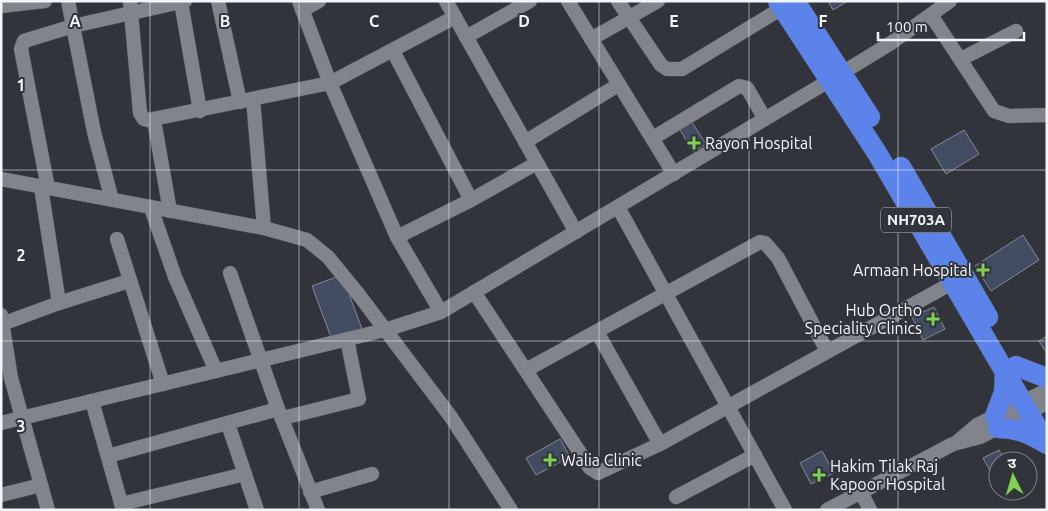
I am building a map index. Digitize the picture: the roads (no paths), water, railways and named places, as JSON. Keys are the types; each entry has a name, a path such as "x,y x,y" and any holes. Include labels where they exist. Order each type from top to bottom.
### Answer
{"highway":[{"name":"NH703A","path":"785,3 942,236 1011,369"},
{"name":"NH703A","path":"836,77 877,153 952,283 1011,369 1038,404 1047,444"},
{"path":"1047,378 1011,369 996,422 1027,432 1047,444"}],"street":[{"path":"1,6 45,1"},
{"path":"68,1 94,132 112,200"},
{"path":"218,1 246,101 264,228"},
{"path":"319,1 301,5 330,83 397,237 441,312"},
{"path":"446,1 576,232"},
{"path":"466,37 530,1"},
{"path":"568,1 674,174"},
{"path":"618,1 661,65 673,70 682,69 785,3"},
{"path":"591,39 658,1"},
{"path":"1,423 347,340 441,312 836,77 950,1"},
{"path":"58,303 44,187 21,49 24,40 131,7 183,2 200,111"},
{"path":"131,7 140,113 144,119 154,120 330,83 455,17"},
{"path":"931,15 994,111 1009,116 1047,115"},
{"path":"961,59 1016,31"},
{"path":"393,51 471,200"},
{"path":"526,142 618,85"},
{"path":"653,138 741,86 747,88 766,119"},
{"path":"154,120 170,211"},
{"path":"397,237 471,200 537,163"},
{"path":"1,179 264,228 292,234 307,240 318,248 385,330 451,417 512,510"},
{"path":"618,207 785,510"},
{"path":"151,208 175,277 216,371"},
{"path":"117,239 129,281 164,384"},
{"path":"526,370 755,245 765,242 778,258 828,352"},
{"path":"230,273 318,510"},
{"path":"48,510 6,360 2,320 129,281"},
{"path":"474,292 594,471 604,472 660,444 952,283"},
{"path":"597,332 660,444"},
{"path":"108,456 228,424 359,399 347,340"},
{"path":"92,401 122,507 245,474"},
{"path":"826,510 953,444 980,437 996,422 1038,404"},
{"path":"228,424 257,510"},
{"path":"676,497 755,455"},
{"path":"310,492 372,474"},
{"path":"1,495 41,485"},
{"path":"860,492 870,510"}],"place":[{"name":"Rayon Hospital","path":"694,143"},
{"name":"Armaan Hospital","path":"983,270"},
{"name":"Hub Ortho Speciality Clinics","path":"933,319"},
{"name":"Walia Clinic","path":"550,460"},
{"name":"Hakim Tilak Raj Kapoor Hospital","path":"819,475"}]}
